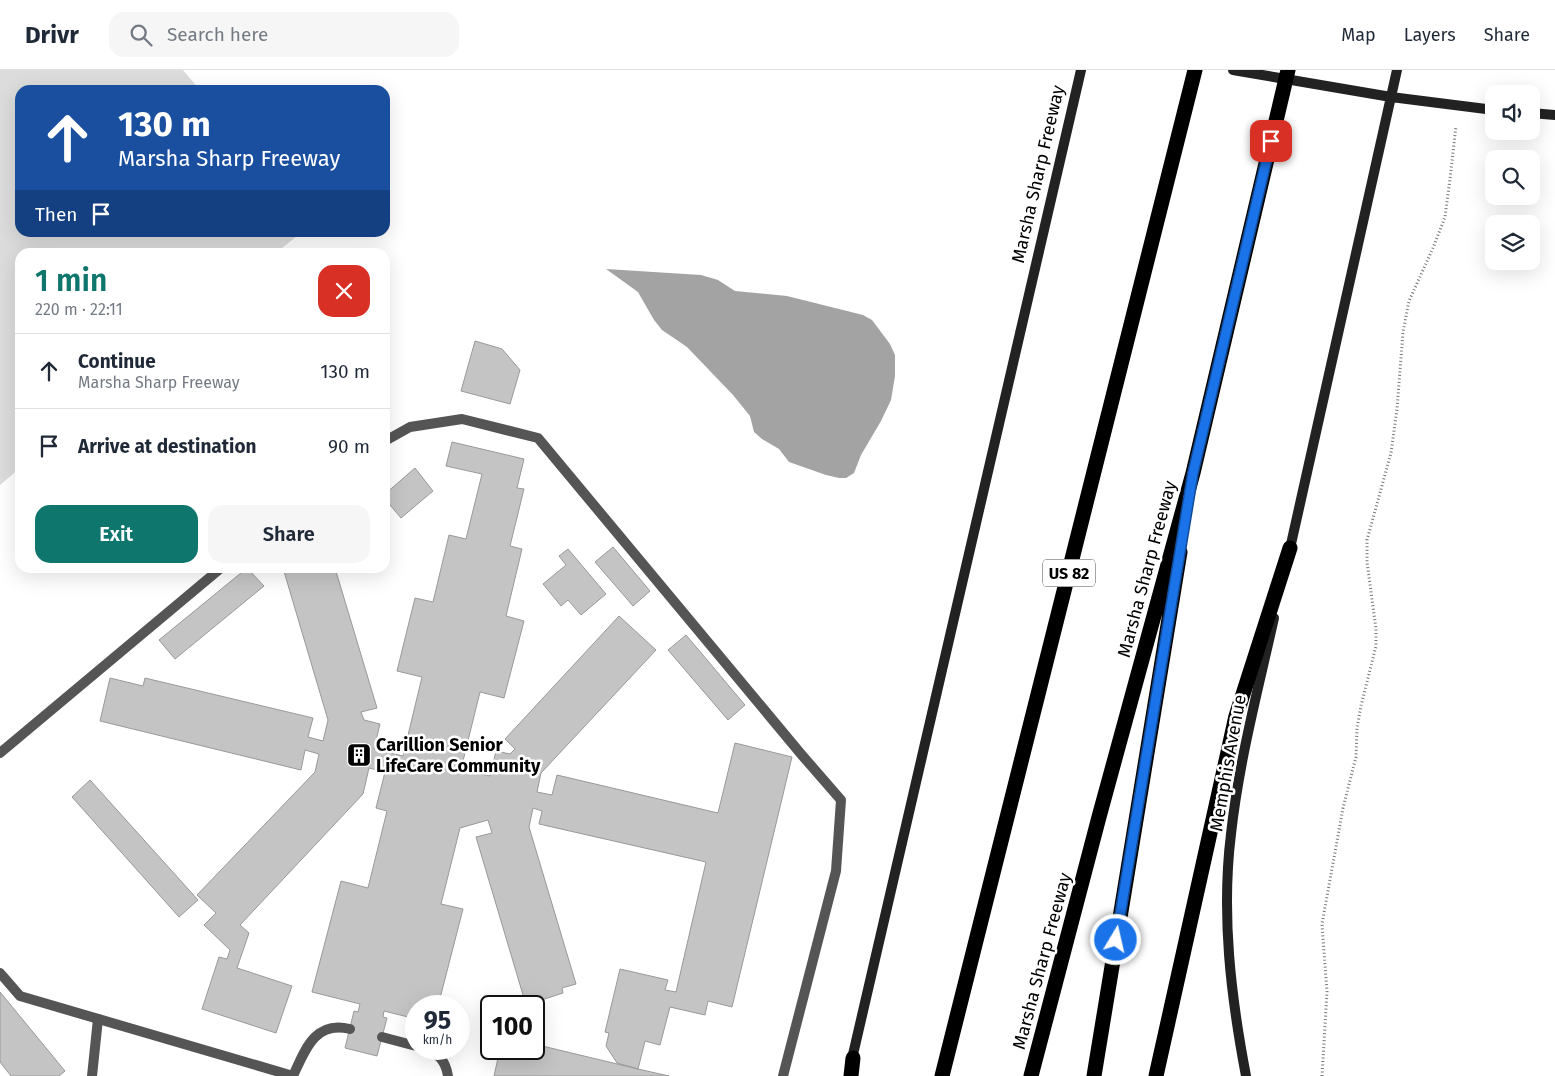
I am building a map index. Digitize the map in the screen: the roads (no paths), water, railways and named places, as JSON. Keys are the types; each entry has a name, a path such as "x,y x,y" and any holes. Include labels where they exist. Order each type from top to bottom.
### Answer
{"highway":[{"name":"US 82","path":"942,1076 1195,70"},
{"name":"Marsha Sharp Freeway","path":"1031,1076 1099,817 1193,473 1288,70"},
{"path":"1094,1076 1193,473"},
{"path":"1156,1076 1236,716 1290,548"},
{"path":"849,1076 853,1058"}],"main road":[{"name":"Marsha Sharp Freeway","path":"853,1058 1081,70"},
{"path":"1233,70 1391,97 1485,109"},
{"path":"1290,548 1397,70"},
{"path":"1540,114 1555,115"},
{"name":"Memphis Avenue","path":"1246,1076 1233,1000 1229,954 1228,888 1231,835 1239,775 1290,548"}],"street":[{"path":"390,438 410,427 462,419 538,438 841,800 836,871 782,1076"},
{"path":"0,753 215,573"},
{"path":"0,973 20,996 293,1076 309,1044 321,1030 340,1026 350,1029"},
{"path":"92,1076 98,1019"},
{"path":"382,1037 405,1043"},
{"path":"442,1060 446,1065 448,1076"}],"place":[{"name":"Carillion Senior LifeCare Community","path":"359,755"}]}
